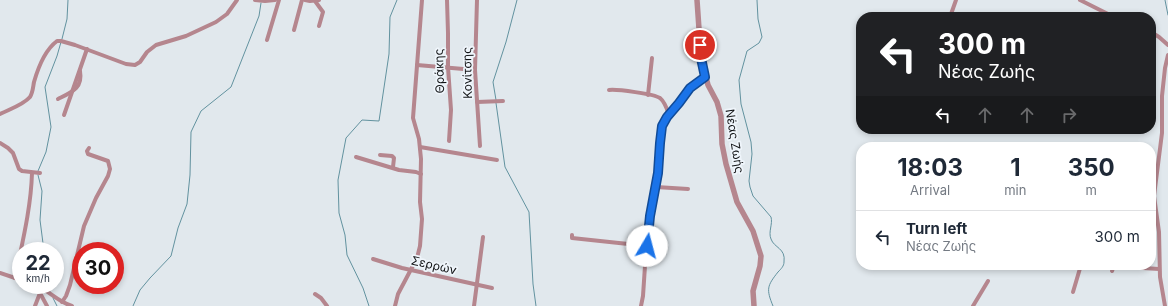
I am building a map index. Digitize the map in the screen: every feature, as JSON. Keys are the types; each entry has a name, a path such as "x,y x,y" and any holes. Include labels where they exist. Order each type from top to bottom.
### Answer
{"street":[{"path":"0,114 16,106 30,96 40,66 47,53 57,41 87,49 126,64 134,65 138,64 147,52 156,45 193,34 220,19 227,14 237,0"},
{"path":"255,0 276,0"},
{"path":"267,40 279,0"},
{"path":"294,30 302,0"},
{"path":"305,0 317,0 323,12 319,26"},
{"path":"395,306 398,294 417,258 420,246 422,219 420,202 421,159 418,134 413,118 422,0"},
{"name":"Θράκης","path":"446,0 451,115 448,141"},
{"name":"Κονίτσης","path":"477,0 475,70 480,146"},
{"name":"Νέας Ζωής","path":"697,0 700,51 705,77 722,116 722,144 724,155 735,198 754,234 761,256 753,292 754,306"},
{"path":"952,12 956,0"},
{"path":"1080,0 1104,12"},
{"path":"1156,34 1168,45"},
{"path":"64,115 87,49"},
{"path":"1156,180 1162,133 1162,96 1168,55"},
{"path":"648,95 652,58"},
{"path":"417,65 475,70"},
{"path":"641,306 650,216 656,187 661,132 664,121 690,88 705,77"},
{"path":"609,90 614,89 648,95 660,99 664,103 669,115"},
{"path":"58,99 72,90"},
{"path":"477,102 503,101"},
{"path":"0,143 13,153 19,169 32,173 40,173"},
{"path":"420,147 497,160"},
{"path":"62,302 70,285 84,226 110,169 108,161 88,154 88,148"},
{"path":"380,155 392,156 394,158 393,167"},
{"path":"356,157 400,170 421,174"},
{"path":"23,242 32,188 32,173"},
{"path":"656,187 688,189"},
{"path":"1156,210 1159,232 1159,269 1164,306"},
{"path":"572,235 572,238 647,246"},
{"path":"474,306 483,237"},
{"name":"Σερρών","path":"374,259 392,266 492,288"},
{"path":"1074,292 1080,270"},
{"path":"0,273 12,277"},
{"path":"972,306 988,281"},
{"path":"35,306 40,294"},
{"path":"41,294 47,306"},
{"path":"51,294 62,302 72,306"},
{"path":"315,294 321,298 327,306"}],"waterway":[{"path":"62,39 67,19 68,0"},
{"path":"369,306 363,288 347,255 345,235 339,213 338,180 346,138 362,120 379,121 389,54 390,17 397,0"},
{"path":"496,100 493,82 506,42 517,0"},
{"path":"757,0 758,19 762,37 759,43 747,51 739,80 741,104 751,142 752,154 749,181 750,187 753,196 771,217 771,239 782,251 784,257 783,266 770,284 769,288 769,295 773,306"},
{"path":"1165,0 1168,15"},
{"path":"133,306 140,290 171,256 178,228 187,204 190,175 191,132 201,111 231,87 259,16 261,3"},
{"path":"38,171 46,152 51,127 45,87 61,42"},
{"path":"496,103 505,167 529,212 533,284 536,306"},
{"path":"38,175 42,191 40,220 43,242"},
{"path":"53,298 57,306"}],"route":[{"path":"647,246 650,216 658,173 662,126 664,121 690,88 705,77 700,45"}]}
